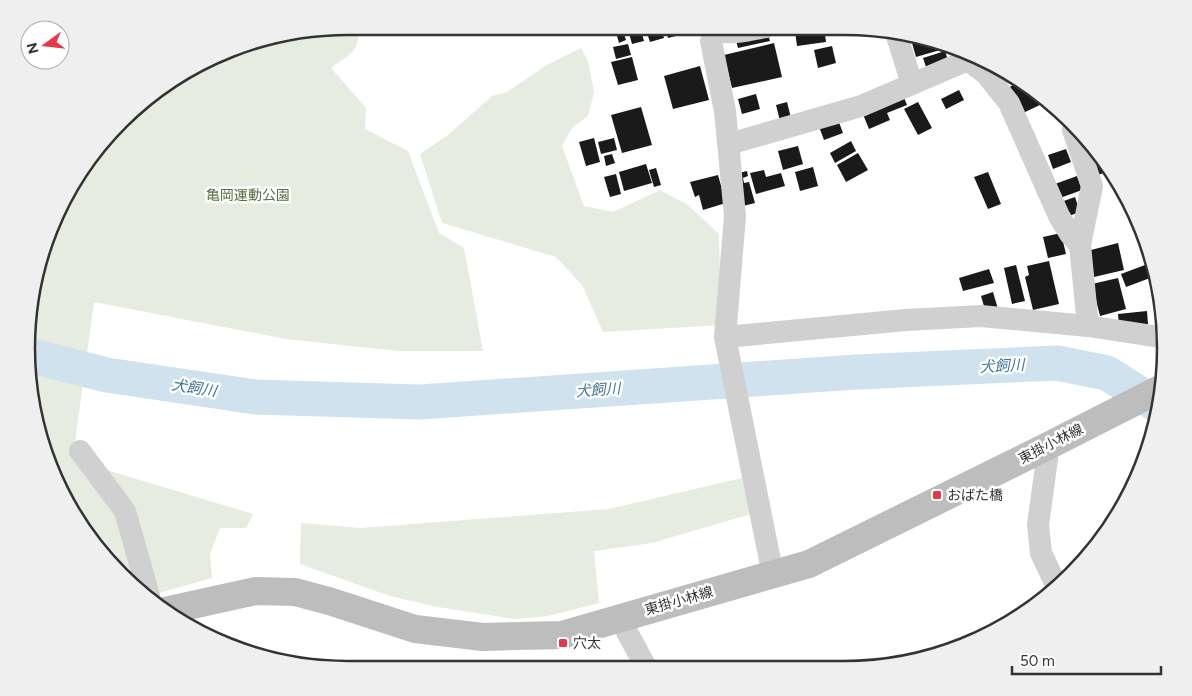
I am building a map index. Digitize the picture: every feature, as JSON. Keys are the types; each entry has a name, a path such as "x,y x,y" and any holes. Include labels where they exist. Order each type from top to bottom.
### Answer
{"main road":[{"name":"東掛小林線","path":"175,609 256,591 295,592 415,629 483,638 562,634 809,564 1053,444 1154,391"}],"street":[{"path":"713,35 711,41 726,111 735,216 726,344 773,575"},
{"path":"898,40 912,84"},
{"path":"728,144 861,106 912,84 963,59"},
{"path":"977,65 1009,103 1059,216 1070,234 1080,245"},
{"path":"1076,139 1092,186 1080,245 1088,326"},
{"path":"726,344 906,320 980,316 1088,326 1156,336"},
{"path":"1053,444 1047,459 1038,525 1041,553 1054,580"},
{"path":"80,451 125,511 146,587"},
{"path":"623,618 627,632 643,661"}],"green space":[{"name":"亀岡運動公園","path":"358,35 356,47 352,52 331,68 366,108 365,129 408,151 439,233 464,248 483,351 398,351 286,339 94,302 73,458 119,516 134,575 100,539 77,504 59,468 41,409 35,348 38,307 46,267 67,210 88,174 113,142 157,100 191,77 228,59 267,46 307,38"},
{"path":"581,48 588,61 594,92 588,116 572,128 562,146 584,206 613,212 660,190 688,205 719,234 721,325 603,332 582,285 556,257 442,223 420,154 448,135 492,96 507,92 547,65"},
{"path":"100,468 253,514 246,528 220,528 210,554 212,578 155,594"},
{"path":"742,478 751,514 652,543 594,551 599,603 548,616 515,619 438,607 390,596 300,564 301,523 361,528 609,509"}],"building":[{"path":"617,35 624,35 626,40 619,43"},
{"path":"630,35 642,35 644,41 632,44"},
{"path":"648,35 663,35 664,38 650,42"},
{"path":"667,35 680,35 668,38"},
{"path":"768,35 770,41 738,48 735,37"},
{"path":"796,35 825,35 826,42 797,46"},
{"path":"774,43 782,77 732,88 724,55"},
{"path":"912,43 939,50 916,57"},
{"path":"628,44 631,55 616,59 613,47"},
{"path":"832,46 836,63 818,68 814,50"},
{"path":"943,52 945,52 949,63 927,70 923,58"},
{"path":"632,57 638,80 618,85 611,62"},
{"path":"700,66 709,100 673,109 664,76"},
{"path":"1013,85 1040,105 1021,114 1008,88"},
{"path":"959,90 964,100 946,109 941,99"},
{"path":"756,94 760,109 742,114 738,99"},
{"path":"903,95 907,105 887,113 890,120 869,129 862,112"},
{"path":"787,102 791,118 780,121 776,105"},
{"path":"918,102 932,128 918,135 904,109"},
{"path":"641,107 652,145 622,153 611,115"},
{"path":"837,117 843,133 824,140 818,124"},
{"path":"594,138 600,162 586,166 579,142"},
{"path":"614,138 617,150 601,154 598,142"},
{"path":"851,141 856,151 835,163 830,153"},
{"path":"798,146 803,164 783,170 778,151"},
{"path":"1066,149 1071,162 1053,169 1048,155"},
{"path":"858,153 868,170 846,182 837,165"},
{"path":"612,154 615,163 606,166 604,156"},
{"path":"1090,154 1103,173 1098,175"},
{"path":"646,164 652,183 624,191 619,172"},
{"path":"813,167 818,186 800,191 795,172"},
{"path":"656,168 661,185 654,187 649,170"},
{"path":"764,170 766,177 781,173 785,186 756,194 750,173"},
{"path":"747,171 748,176 743,178 744,183 749,182 755,203 739,207 735,174"},
{"path":"988,172 1001,204 988,209 974,177"},
{"path":"616,174 621,194 610,197 604,177"},
{"path":"718,175 726,203 703,210 699,195 695,197 690,182"},
{"path":"1077,176 1082,190 1060,198 1055,184"},
{"path":"1075,197 1080,212 1066,217 1061,202"},
{"path":"1061,233 1066,254 1048,258 1043,237"},
{"path":"1118,243 1124,270 1094,277 1087,251"},
{"path":"1049,261 1059,304 1033,310 1025,277 1029,275 1027,266"},
{"path":"1016,265 1025,301 1012,304 1004,268"},
{"path":"1145,265 1149,278 1126,287 1121,274"},
{"path":"989,269 994,283 963,291 959,278"},
{"path":"1118,278 1126,309 1100,316 1092,284"},
{"path":"993,292 998,309 986,313 981,296"},
{"path":"1147,311 1148,324 1119,326 1118,314"}],"waterway":[{"name":"犬飼川","path":"35,357 107,375 255,397 420,402 857,372 1057,363 1107,373 1152,402"}],"place":[{"name":"おばた橋","path":"937,495"},
{"name":"穴太","path":"563,643"}]}
